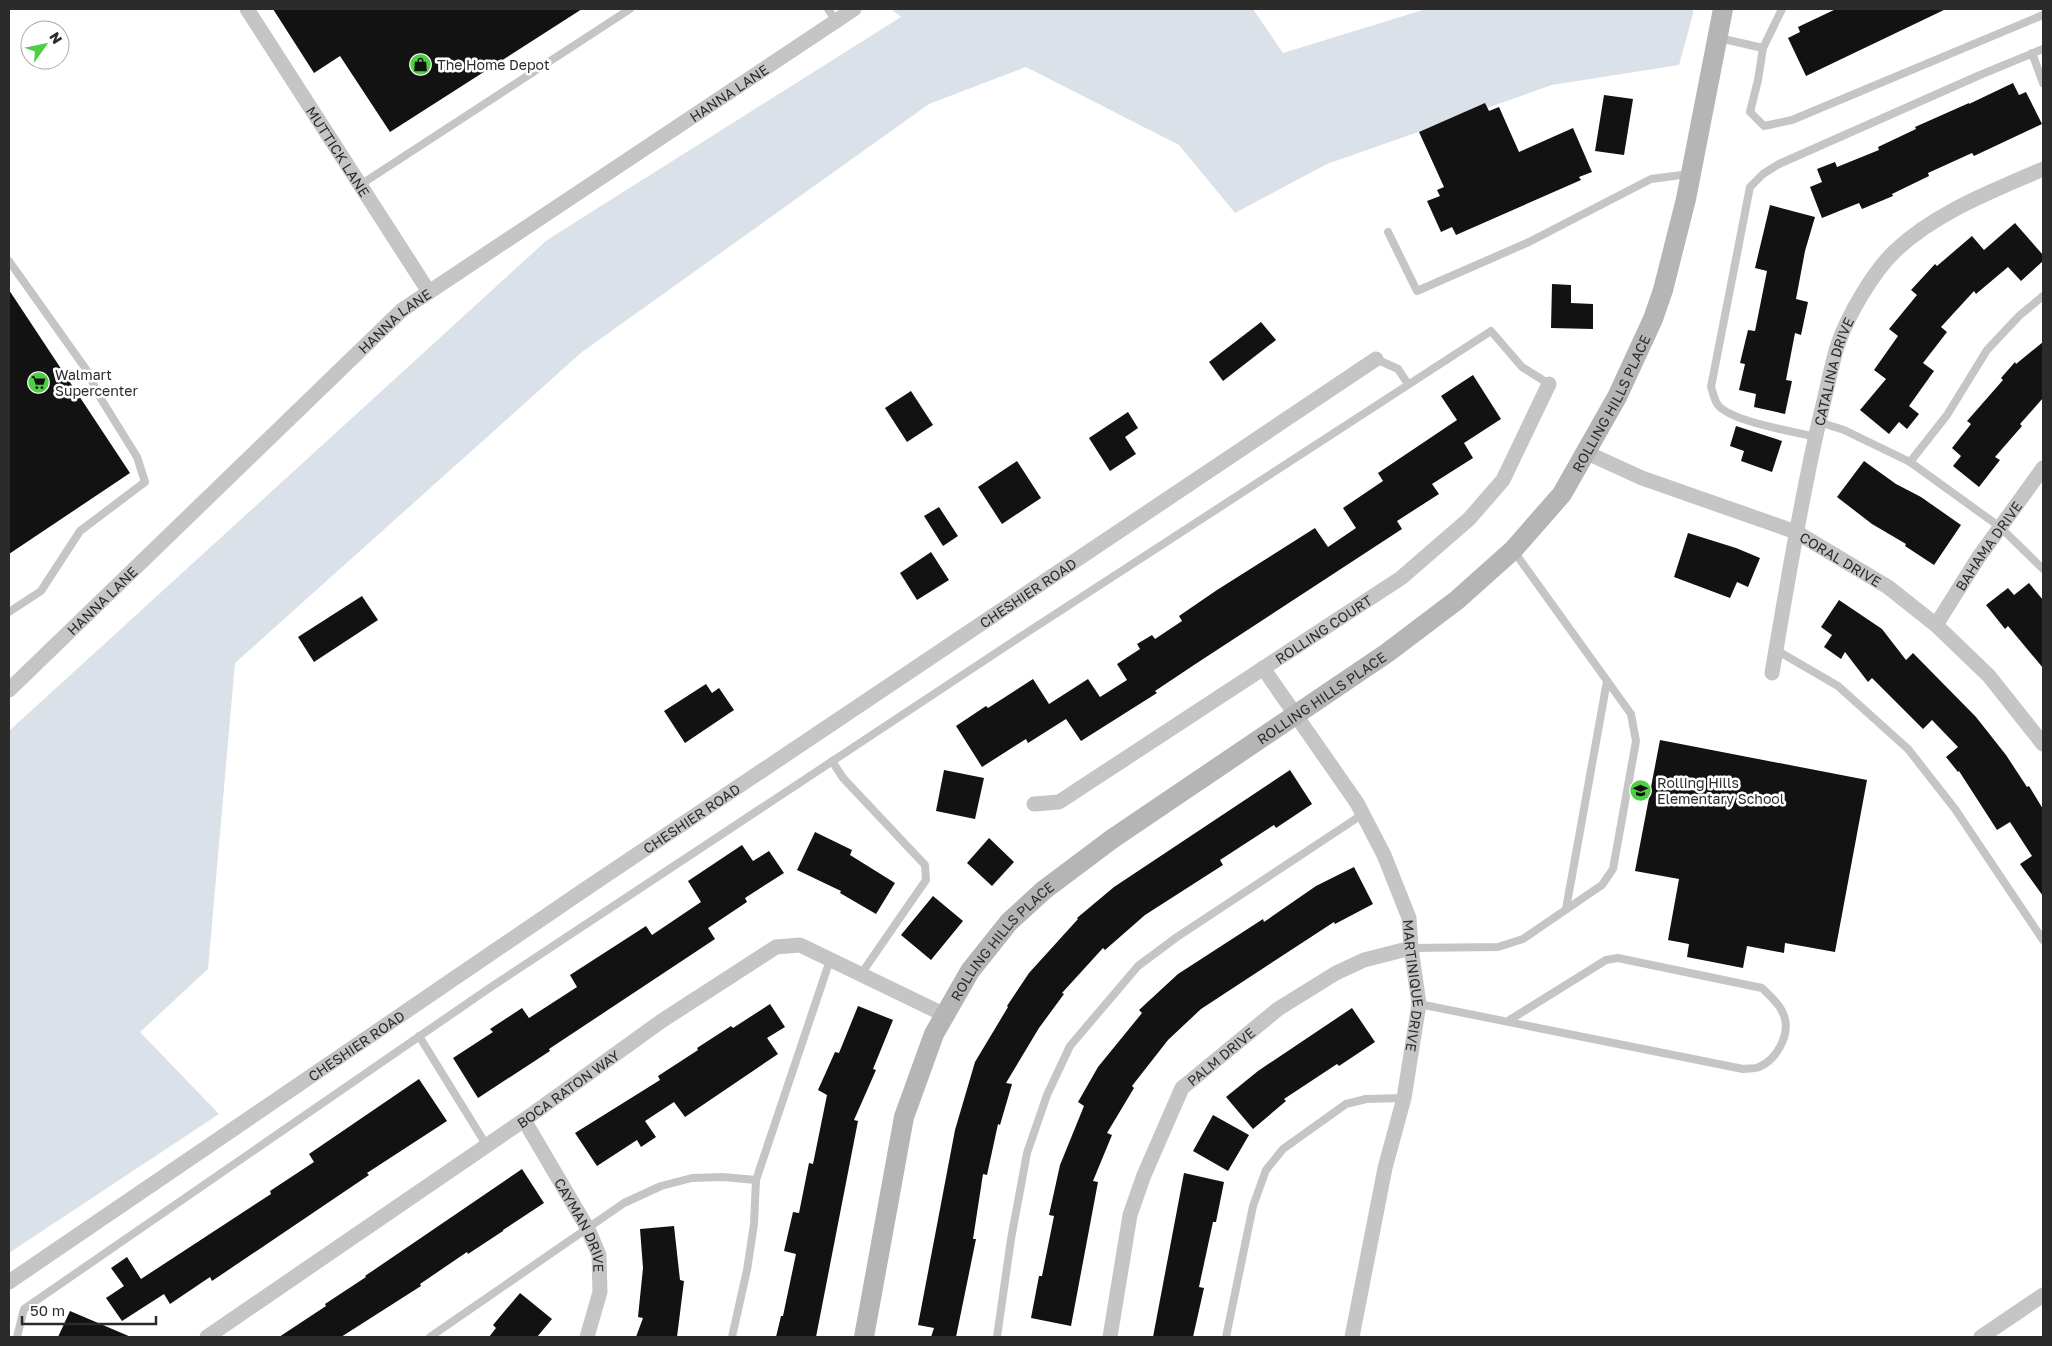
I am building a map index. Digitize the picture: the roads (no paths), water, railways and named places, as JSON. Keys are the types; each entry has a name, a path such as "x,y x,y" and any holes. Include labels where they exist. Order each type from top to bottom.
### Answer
{"street":[{"name":"MUTTICK LANE","path":"247,9 429,292"},
{"name":"HANNA LANE","path":"9,690 402,310 832,15 854,9"},
{"name":"ROLLING HILLS PLACE","path":"864,1337 904,1117 934,1034 970,970 1009,922 1044,890 1112,839 1387,653 1457,600 1513,550 1562,494 1617,397 1653,319 1663,290 1691,174 1723,9"},
{"name":"CATALINA DRIVE","path":"1772,673 1796,532 1838,343 1864,290 1895,251 1936,220 1976,198 2043,169"},
{"name":"CHESHIER ROAD","path":"9,1282 584,890 1376,359"},
{"name":"ROLLING COURT","path":"1034,804 1059,802 1400,578 1469,519 1503,480 1549,384"},
{"name":"CORAL DRIVE","path":"1585,452 1642,478 1796,532 1888,587 1936,625 1989,676 2043,744"},
{"name":"BAHAMA DRIVE","path":"1936,625 1978,558 2043,468"},
{"name":"MARTINIQUE DRIVE","path":"1263,668 1357,803 1384,856 1409,918 1419,1004 1404,1098 1385,1168 1352,1337"},
{"name":"BOCA RATON WAY","path":"207,1337 487,1146 663,1020 776,947 800,946 945,1015"},
{"name":"PALM DRIVE","path":"1110,1337 1130,1215 1144,1176 1182,1088 1278,1009 1336,973 1364,960 1411,948"},
{"name":"CAYMAN DRIVE","path":"524,1120 588,1229 599,1255 600,1292 587,1337"},
{"path":"1981,1337 2043,1295"}],"lane":[{"path":"360,185 630,9"},
{"path":"1782,9 1764,48 1750,112 1764,126 1792,120 2043,15"},
{"path":"1717,38 1764,48"},
{"path":"2043,48 1779,164 1763,174 1750,187 1711,387 1717,403 1726,412 1747,420 1818,429 1844,430 1910,462 2000,527 2043,569"},
{"path":"2032,53 2043,83"},
{"path":"1388,232 1417,291 1529,242 1651,179 1691,174"},
{"path":"9,261 88,372 98,394 137,457 145,482 80,531 41,591 9,612"},
{"path":"1910,462 1947,414 1987,350 2019,316 2043,296"},
{"path":"17,1337 24,1309 488,989 832,761 1491,331 1522,367 1549,384"},
{"path":"1376,359 1398,369 1408,384"},
{"path":"1411,948 1498,947 1523,939 1602,885 1613,869 1636,741 1631,714 1513,550"},
{"path":"1776,650 1838,686 1908,749 1955,808 2043,940"},
{"path":"1566,909 1607,681"},
{"path":"832,761 843,778 925,865 926,880 861,974"},
{"path":"997,1337 1011,1239 1027,1153 1047,1096 1070,1046 1138,966 1177,937 1363,814"},
{"path":"1419,1004 1744,1068 1758,1068 1774,1055 1784,1039 1785,1019 1777,1002 1762,988 1618,958 1606,960 1508,1021"},
{"path":"732,1337 747,1270 754,1224 756,1180 830,960"},
{"path":"420,1036 487,1146"},
{"path":"1226,1337 1253,1206 1266,1170 1283,1149 1346,1104 1366,1099 1404,1098"},
{"path":"430,1337 624,1203 661,1186 692,1178 756,1180"}],"place":[{"name":"The Home Depot","path":"421,64"},
{"name":"Walmart Supercenter","path":"39,382"},
{"name":"Rolling Hills Elementary School","path":"1641,790"}]}
